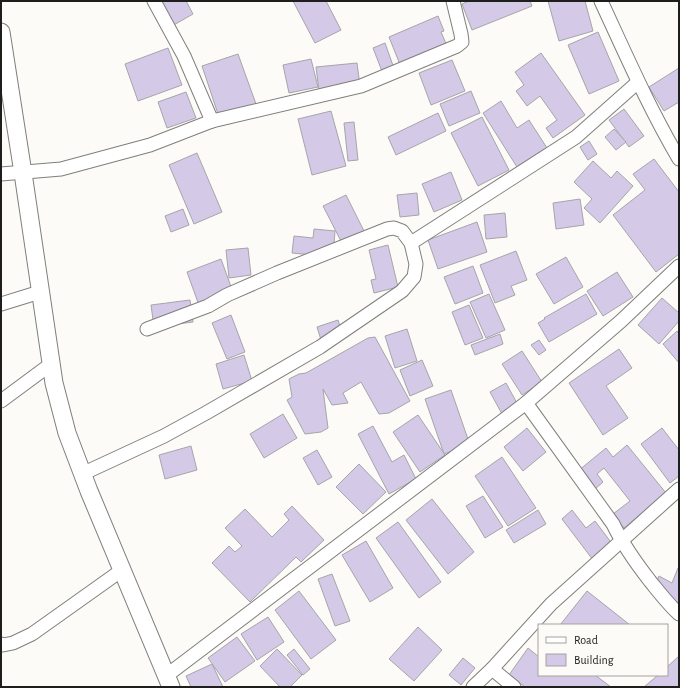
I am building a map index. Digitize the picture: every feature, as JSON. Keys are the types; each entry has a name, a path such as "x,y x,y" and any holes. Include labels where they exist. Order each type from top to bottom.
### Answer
{"street":[{"path":"154,1 184,56 212,121"},
{"path":"1,174 61,169 150,145 212,121 361,86 457,46 462,42 462,34 453,1"},
{"path":"601,1 638,82 662,130 679,159"},
{"path":"1,32 54,383 67,433 82,474 168,682 526,403 622,322 679,266"},
{"path":"411,243 576,136 638,82"},
{"path":"82,474 164,436 206,413 320,346 402,291 414,277 416,264 411,243 402,231 394,228 387,229 277,273 208,306 147,329"},
{"path":"1,304 40,292"},
{"path":"1,401 51,364"},
{"path":"526,403 613,524 621,541 659,593 679,614"},
{"path":"473,687 492,669 551,604 679,489"},
{"path":"1,644 13,643 32,634 122,570"},
{"path":"492,669 514,687"}],"building":[{"path":"157,1 186,1 193,14 172,26"},
{"path":"293,1 326,1 341,30 315,43"},
{"path":"469,1 530,1 532,6 472,30 462,4"},
{"path":"548,1 585,1 593,31 559,41"},
{"path":"438,16 444,31 441,32 450,53 403,72 389,37"},
{"path":"598,32 619,81 589,94 568,45"},
{"path":"385,43 396,74 385,79 373,48"},
{"path":"168,48 182,85 138,101 125,64"},
{"path":"541,53 585,115 553,138 546,128 557,120 540,96 527,106 516,91 524,85 515,72"},
{"path":"238,54 256,104 219,117 202,66"},
{"path":"311,59 318,87 289,93 283,65"},
{"path":"452,60 465,91 431,105 419,73"},
{"path":"357,63 360,86 319,91 316,67"},
{"path":"679,68 679,102 664,111 649,87"},
{"path":"471,91 480,113 449,126 440,104"},
{"path":"186,92 196,118 167,128 158,102"},
{"path":"501,101 517,128 529,120 547,148 517,167 483,113"},
{"path":"624,109 644,136 629,147 609,120"},
{"path":"331,111 346,166 312,175 298,119"},
{"path":"438,113 446,131 396,155 388,137"},
{"path":"482,117 509,170 478,186 451,133"},
{"path":"354,122 358,160 348,161 344,123"},
{"path":"614,129 626,142 616,150 605,137"},
{"path":"589,141 597,154 588,160 580,147"},
{"path":"197,153 222,212 194,224 169,165"},
{"path":"654,159 679,192 679,254 656,272 613,215 645,190 633,174"},
{"path":"593,161 611,178 617,171 633,186 600,223 584,208 592,199 574,182"},
{"path":"451,172 462,200 434,212 422,184"},
{"path":"417,193 419,215 400,217 397,195"},
{"path":"346,195 365,233 343,245 323,206"},
{"path":"580,199 584,225 556,229 553,203"},
{"path":"183,209 189,225 171,232 165,216"},
{"path":"505,213 507,237 486,239 484,215"},
{"path":"477,222 487,252 438,269 428,240"},
{"path":"314,229 335,231 333,257 292,253 294,236 313,238"},
{"path":"388,245 398,287 374,293 371,280 376,279 369,250"},
{"path":"248,248 251,275 229,278 226,250"},
{"path":"516,251 527,280 511,286 515,295 495,303 480,265"},
{"path":"566,257 583,287 554,304 536,274"},
{"path":"221,259 234,295 200,308 187,272"},
{"path":"473,266 483,293 455,304 444,277"},
{"path":"617,272 633,297 603,316 587,291"},
{"path":"489,294 505,330 486,338 470,302"},
{"path":"586,294 597,314 549,342 538,323"},
{"path":"662,298 679,313 679,321 659,344 638,325"},
{"path":"190,300 193,322 154,327 151,305"},
{"path":"469,305 483,338 465,345 452,312"},
{"path":"231,315 245,352 227,359 212,323"},
{"path":"338,320 342,333 321,340 317,327"},
{"path":"407,329 417,361 395,368 385,336"},
{"path":"677,331 679,334 679,363 663,344"},
{"path":"500,334 503,344 475,355 471,345"},
{"path":"375,337 410,401 389,413 379,414 361,382 343,393 348,403 332,405 323,389 328,428 321,432 305,434 287,400 292,397 289,379 299,374 306,373 368,338"},
{"path":"539,340 546,350 539,355 531,345"},
{"path":"619,349 632,368 606,386 628,418 603,435 569,383"},
{"path":"522,351 542,382 522,395 502,364"},
{"path":"244,355 252,381 223,389 216,364"},
{"path":"422,360 433,386 410,396 400,370"},
{"path":"506,383 518,405 502,414 490,392"},
{"path":"451,390 470,445 444,454 425,399"},
{"path":"283,414 297,438 264,458 250,434"},
{"path":"418,415 445,455 420,472 393,432"},
{"path":"373,426 392,462 404,455 416,479 389,494 358,434"},
{"path":"527,428 546,452 523,471 504,447"},
{"path":"662,428 679,450 679,476 670,483 641,444"},
{"path":"627,445 666,493 624,528 613,514 630,501 604,468 597,474 603,482 594,490 578,471 606,448 613,457"},
{"path":"191,446 197,470 165,479 159,455"},
{"path":"317,450 332,477 318,485 303,458"},
{"path":"502,457 536,508 508,526 475,476"},
{"path":"359,464 386,492 363,514 336,487"},
{"path":"483,496 503,527 485,538 466,506"},
{"path":"432,499 474,552 448,574 406,520"},
{"path":"292,506 324,540 301,562 296,557 250,602 212,563 229,546 235,552 242,546 225,528 245,509 272,537 289,520 284,514"},
{"path":"538,510 546,524 514,543 506,530"},
{"path":"572,510 586,528 595,521 613,545 593,560 562,519"},
{"path":"398,522 441,582 419,598 376,538"},
{"path":"366,541 393,588 370,602 342,555"},
{"path":"678,568 679,607 651,593 659,576 672,583"},
{"path":"332,574 350,621 335,626 318,579"},
{"path":"299,591 336,640 311,659 275,610"},
{"path":"587,591 629,624 561,624"},
{"path":"268,617 284,642 257,660 241,634"},
{"path":"418,627 442,650 414,681 389,659"},
{"path":"237,637 255,661 225,682 208,658"},
{"path":"528,648 538,656 538,676 596,676 611,687 525,687 509,675"},
{"path":"277,649 302,675 290,687 280,687 260,666"},
{"path":"294,649 310,669 303,675 287,655"},
{"path":"679,656 679,687 644,687 657,676 668,676 668,666"},
{"path":"463,658 475,668 461,685 449,675"},
{"path":"212,664 223,687 191,687 186,676"}]}
